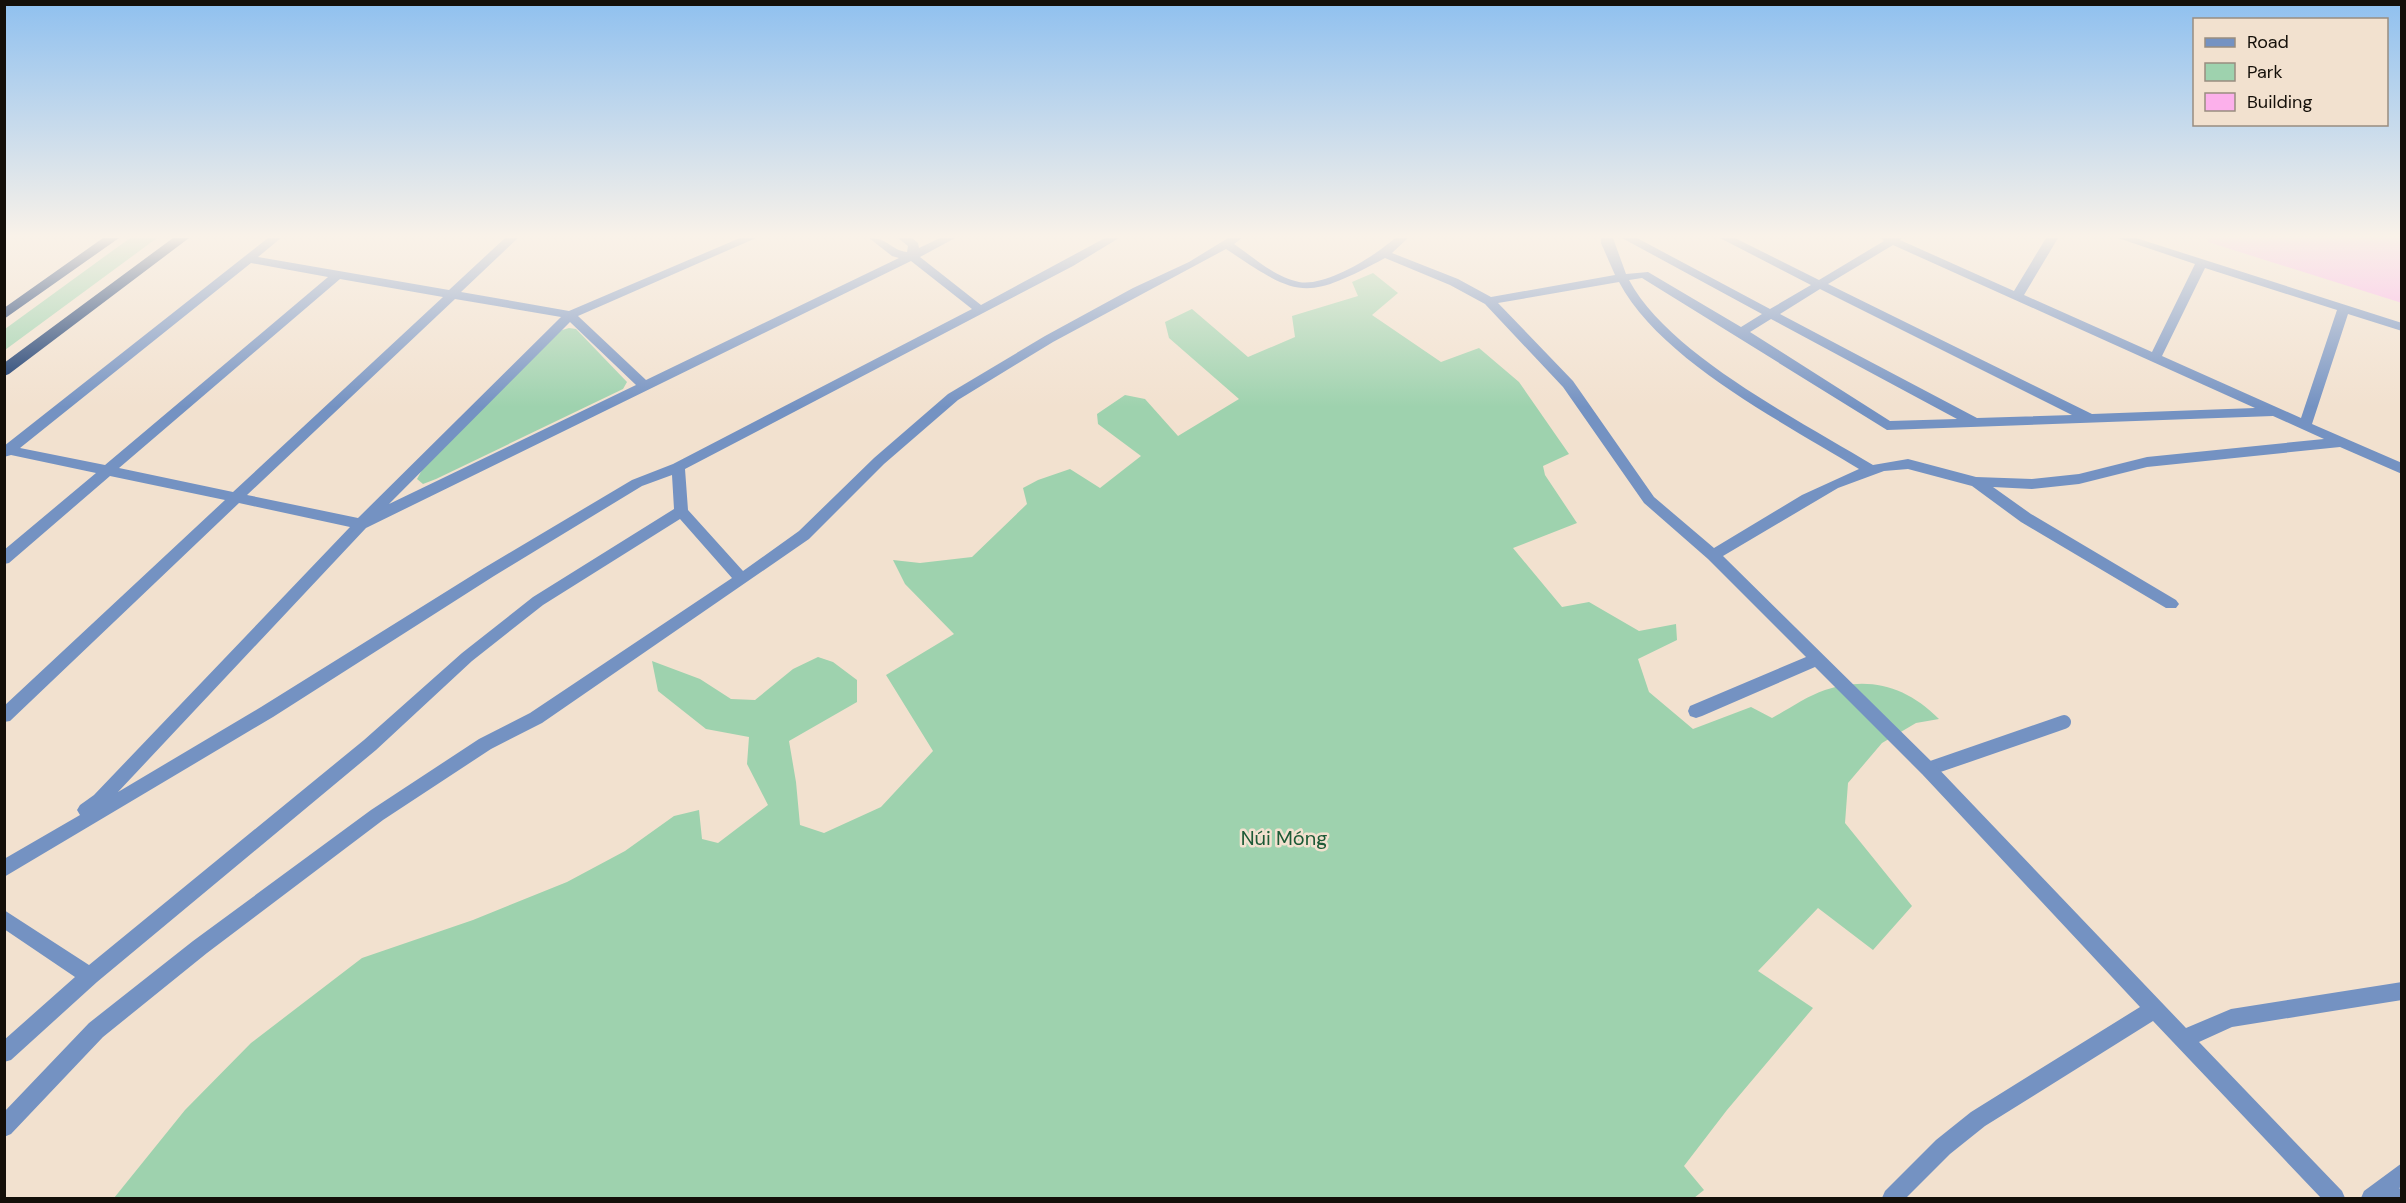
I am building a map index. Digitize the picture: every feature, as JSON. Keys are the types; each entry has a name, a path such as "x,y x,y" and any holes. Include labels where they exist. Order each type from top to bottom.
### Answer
{"highway":[{"path":"4,315 33,294"},
{"path":"4,371 107,294"}],"street":[{"path":"7,451 203,294"},
{"path":"4,559 315,294"},
{"path":"447,294 570,315 644,386"},
{"path":"4,867 100,800 361,524 570,315 619,294"},
{"path":"7,451 361,524 833,294"},
{"path":"960,294 979,309"},
{"path":"4,867 267,712 489,572 636,483 678,467 1009,294"},
{"path":"4,1126 96,1030 200,947 377,815 485,744 536,718 804,535 879,461 953,397 1049,339 1132,294"},
{"path":"1475,294 1489,302 1568,384 1649,500 1713,555 1928,769 2014,863 2335,1198"},
{"path":"1489,302 1532,294"},
{"path":"1632,294 1671,339 1699,362 1873,471"},
{"path":"1678,294 1887,426 2275,412"},
{"path":"1734,294 1976,423"},
{"path":"1741,332 1804,294"},
{"path":"1841,294 2092,419"},
{"path":"2013,294 2402,469"},
{"path":"2155,358 2186,294"},
{"path":"2300,294 2402,327"},
{"path":"4,716 452,295"},
{"path":"2305,426 2344,308"},
{"path":"1713,555 1749,535 1795,504 1873,471 1896,464 1908,464 1976,482 1999,485 2079,479 2147,462 2340,442"},
{"path":"678,467 681,511 742,579"},
{"path":"1976,482 2026,518 2171,604"},
{"path":"4,1053 90,976 370,746 467,657 538,601 681,511"},
{"path":"1696,711 1817,659"},
{"path":"4,918 90,976"},
{"path":"2182,1039 2231,1018 2402,991"},
{"path":"1892,1198 1942,1146 1978,1119 2155,1009"},
{"path":"2383,1195 2402,1173"}],"lane":[{"path":"1928,769 2064,722"}],"green space":[{"path":"53,294 81,294 5,350 5,329"},
{"name":"Núi Móng","path":"1357,294 1397,294 1372,315 1441,362 1479,348 1519,382 1569,454 1543,466 1545,475 1577,523 1513,548 1562,607 1589,602 1639,631 1676,624 1677,640 1638,659 1649,692 1693,729 1751,707 1772,718 1825,690 1857,684 1872,684 1900,692 1939,719 1916,723 1882,743 1848,783 1845,823 1912,906 1873,950 1818,908 1758,971 1813,1008 1727,1110 1684,1166 1704,1190 1694,1198 114,1198 185,1110 251,1043 362,958 473,920 567,882 625,851 674,816 699,810 702,839 718,843 768,805 747,764 749,737 706,729 658,691 652,661 700,679 731,699 755,700 793,669 818,657 833,662 857,680 857,702 789,741 800,825 824,833 881,807 933,751 886,675 954,634 905,584 893,560 920,563 972,557 1027,504 1023,488 1038,480 1070,469 1100,488 1141,456 1098,424 1097,414 1125,395 1145,399 1178,436 1239,399 1169,338 1165,322 1192,309 1248,357 1295,337 1292,316 1358,296"},
{"path":"569,328 576,329 627,382 623,389 436,479 423,484 417,479 422,470 559,331"}],"building":[{"path":"2374,294 2402,294 2402,303"}]}
